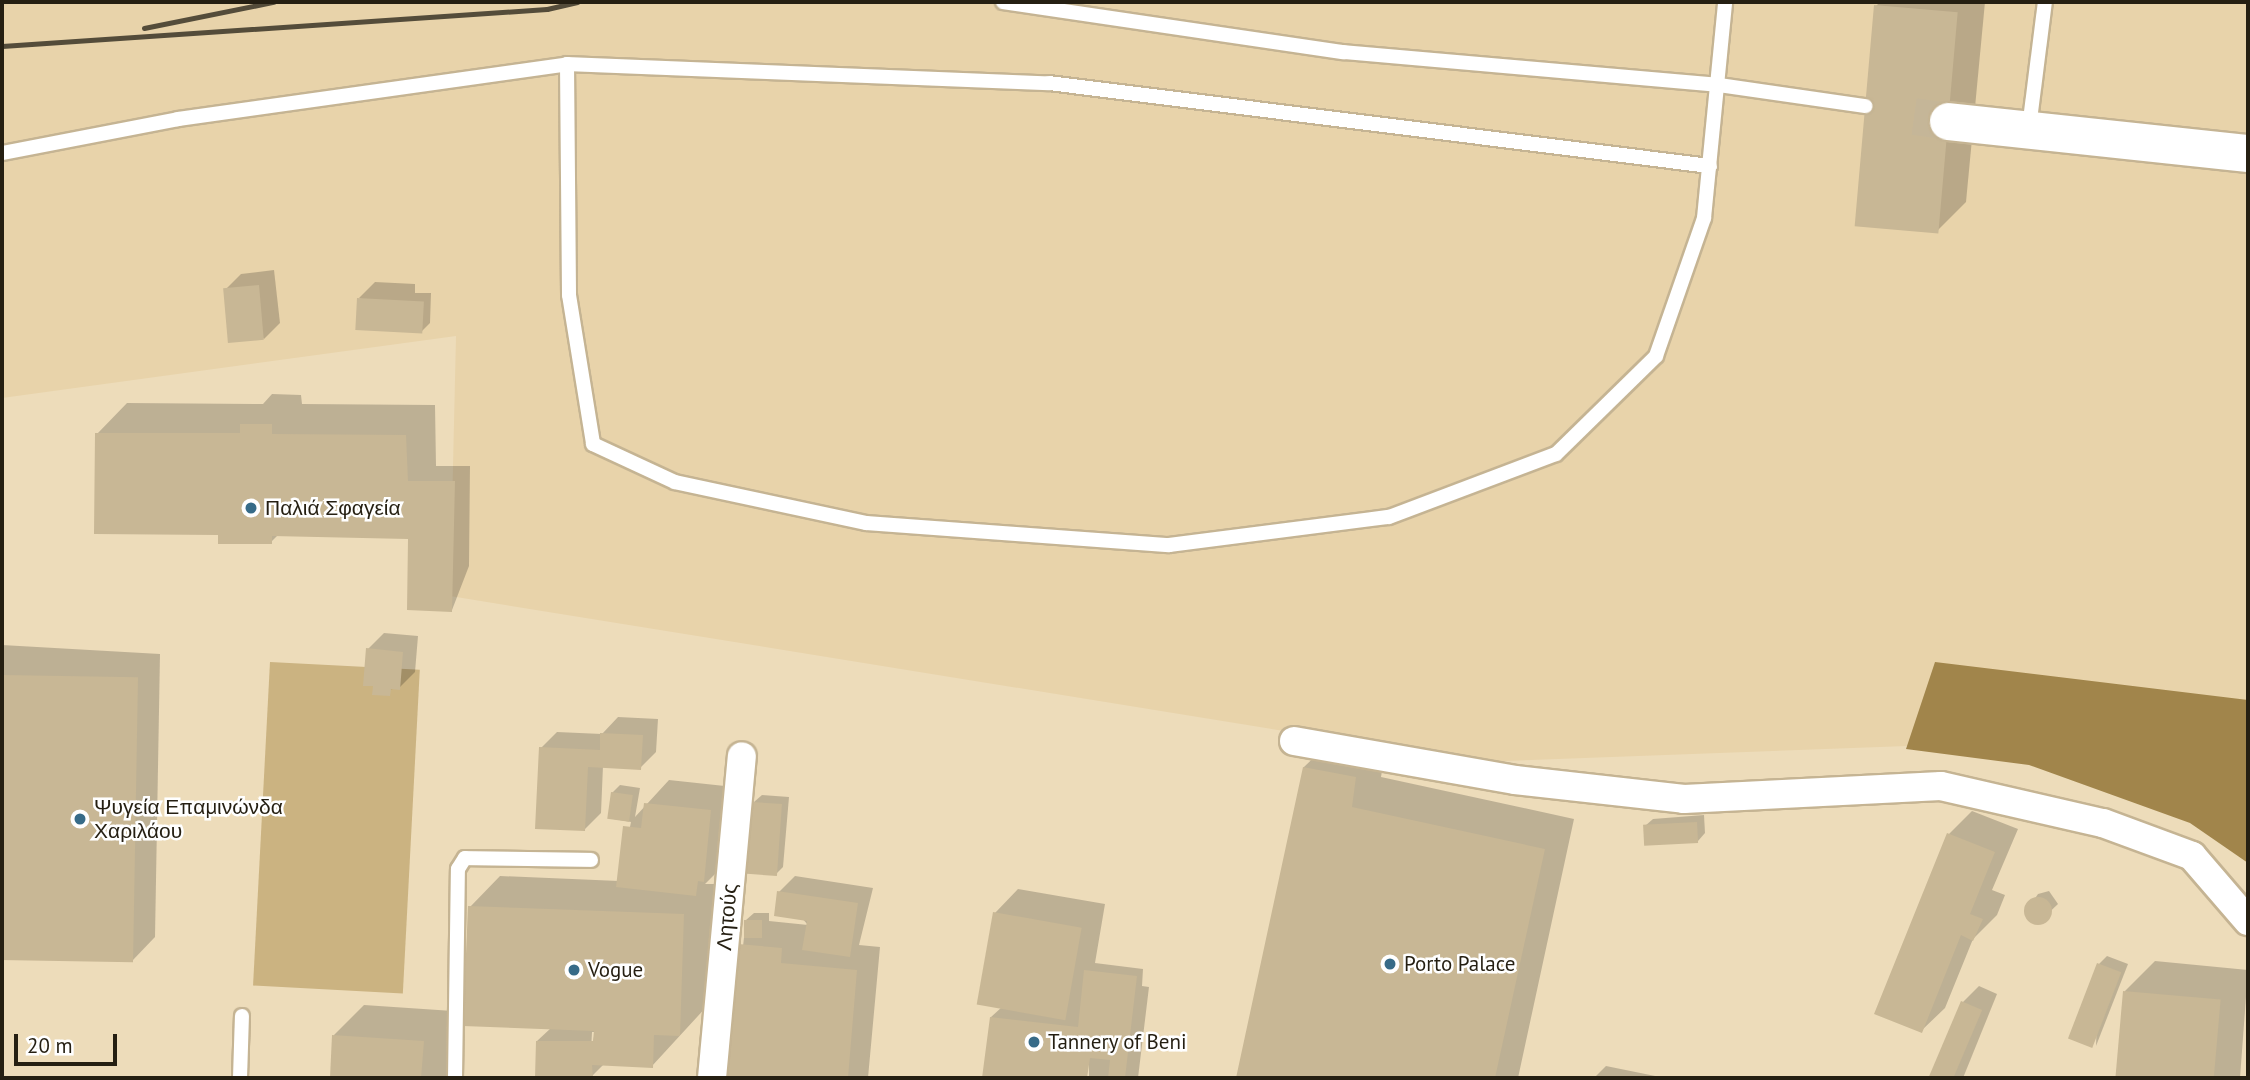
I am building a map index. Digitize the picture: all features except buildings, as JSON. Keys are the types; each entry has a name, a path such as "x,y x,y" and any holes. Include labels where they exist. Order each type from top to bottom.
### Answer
{"street":[{"path":"1948,121 2029,133 2248,153"},
{"path":"1294,741 1515,779 1684,799 1941,786 2103,823 2192,856 2248,921"},
{"name":"Λητούς","path":"712,1078 742,756"}],"lane":[{"path":"1003,2 1343,52 1719,85 1865,106"},
{"path":"567,64 569,295 593,444 675,482 866,523 1169,545 1389,517 1556,454 1656,356 1704,218 1725,2"},
{"path":"2029,133 2045,2"},
{"path":"2,153 178,120 567,64 1049,83 1710,166"},
{"path":"455,1078 458,869 465,858 591,860"},
{"path":"240,1078 242,1016"}],"shaded area":[{"path":"2,2 2248,2 2248,742 1934,745 1476,762 450,596 456,336 2,398"},
{"path":"270,662 420,670 403,993 253,986"},
{"path":"1935,662 2248,700 2248,863 2190,823 2029,765 1906,749"}],"tunnel":[{"path":"1914,116 1948,121"}],"railway":[{"path":"144,28 273,2"},
{"path":"2,46 547,9 577,2"}],"place":[{"name":"Παλιά Σφαγεία","path":"251,508"},
{"name":"Ψυγεία Επαμινώνδα Χαριλάου","path":"80,819"},
{"name":"Porto Palace","path":"1390,964"},
{"name":"Vogue","path":"574,970"},
{"name":"Tannery of Beni","path":"1034,1042"}]}
